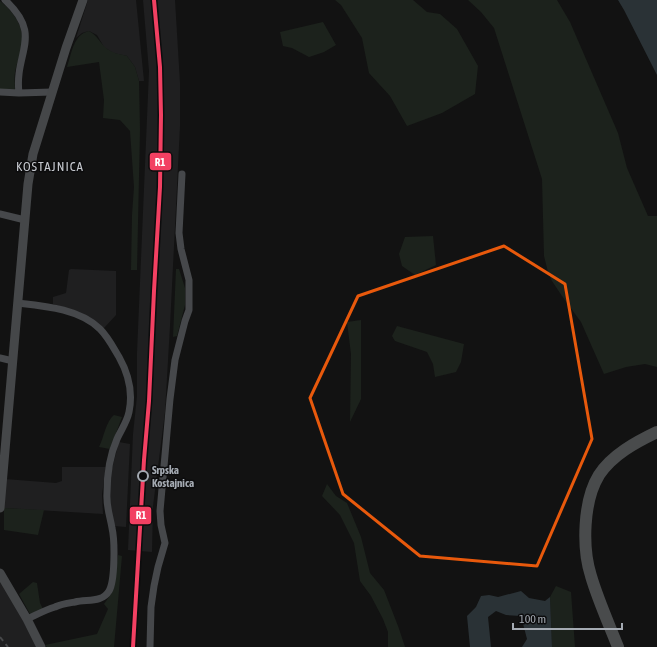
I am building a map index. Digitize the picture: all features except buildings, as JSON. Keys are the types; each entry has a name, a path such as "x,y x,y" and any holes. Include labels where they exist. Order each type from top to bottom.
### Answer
{"highway":[{"path":"618,647 591,576 586,555 585,534 588,504 599,476 612,460 627,449 657,432"}],"main road":[{"path":"0,508 25,220 33,154 83,0"},
{"path":"0,572 41,647"}],"street":[{"path":"5,0 21,18 25,27 26,35 18,84 19,93"},
{"path":"0,92 52,92"},
{"path":"150,647 154,586 165,543 160,511 170,399 175,360 189,310 189,280 181,249 179,233 182,174"},
{"path":"0,214 25,220"},
{"path":"18,303 59,309 80,316 99,328 109,339 123,363 128,377 131,396 130,411 126,423 117,440 107,479 107,507 113,530 113,576 110,589 102,598 76,601 55,606 27,619"},
{"path":"0,358 13,361"}],"highlighted area":[{"path":"504,246 565,284 592,439 537,566 420,556 343,494 310,398 358,296"}],"shaded area":[{"path":"88,0 136,0 144,81 139,81 135,67 127,56 113,53 104,47 97,35 89,31 82,33 76,38"},
{"path":"143,0 175,0 180,83 180,126 165,412 153,506 152,552 128,550 133,434 137,396 137,353 149,71"},
{"path":"335,0 413,0 427,12 440,14 457,29 478,66 475,94 442,113 407,126 390,96 369,73 362,38 341,5"},
{"path":"468,0 557,0 570,22 618,133 627,168 648,216 657,216 657,367 645,364 626,367 604,374 581,322 552,281 544,256 542,179 494,28 481,12"},
{"path":"618,0 657,0 657,75 624,10"},
{"path":"0,1 16,18 22,35 21,49 15,74 15,91 0,89"},
{"path":"323,22 336,45 324,52 309,57 292,48 283,46 280,32"},
{"path":"89,31 108,50 127,56 135,67 139,81 140,130 137,270 131,270 134,187 130,131 120,120 103,118 104,100 99,62 67,67 76,40 84,33"},
{"path":"433,236 436,265 415,275 402,266 399,254 405,237"},
{"path":"176,269 179,269 185,288 185,305 177,336 173,337"},
{"path":"69,270 116,271 116,315 104,328 84,315 53,304 53,297 66,293"},
{"path":"361,320 361,399 350,422 351,354 347,322"},
{"path":"397,326 464,344 461,362 456,372 435,377 433,364 427,352 395,341 392,336"},
{"path":"114,415 122,417 110,449 99,447 107,425"},
{"path":"119,442 130,444 126,527 114,526 109,503 109,480"},
{"path":"62,467 106,467 102,494 103,514 4,508 5,479 56,483 62,481"},
{"path":"327,484 336,496 347,503 361,537 370,573 384,590 405,647 388,647 388,632 383,619 371,596 360,581 354,543 340,515 322,496"},
{"path":"4,508 44,510 38,535 4,530"},
{"path":"118,555 122,556 114,647 47,647 45,645 97,634 108,609 104,604 114,587"},
{"path":"0,580 24,620 37,647 0,647"},
{"path":"33,582 37,583 40,603 43,609 30,614 19,594"},
{"path":"556,586 571,592 575,647 552,647 550,597"},
{"path":"521,591 529,598 545,601 550,597 552,647 522,647 527,639 521,616 506,615 496,611 488,617 491,647 470,647 467,616 476,607 481,596 489,595 498,597"}],"railway":[{"path":"133,647 149,401 160,187 160,67 154,0"},
{"path":"0,637 8,647"}],"transit line":[{"name":"R1","path":"133,647 149,401 160,187 160,67 154,0"}],"place":[{"name":"Srpska Kostajnica","path":"143,476"}],"district":[{"name":"KOSTAJNICA","path":"50,166"}]}
